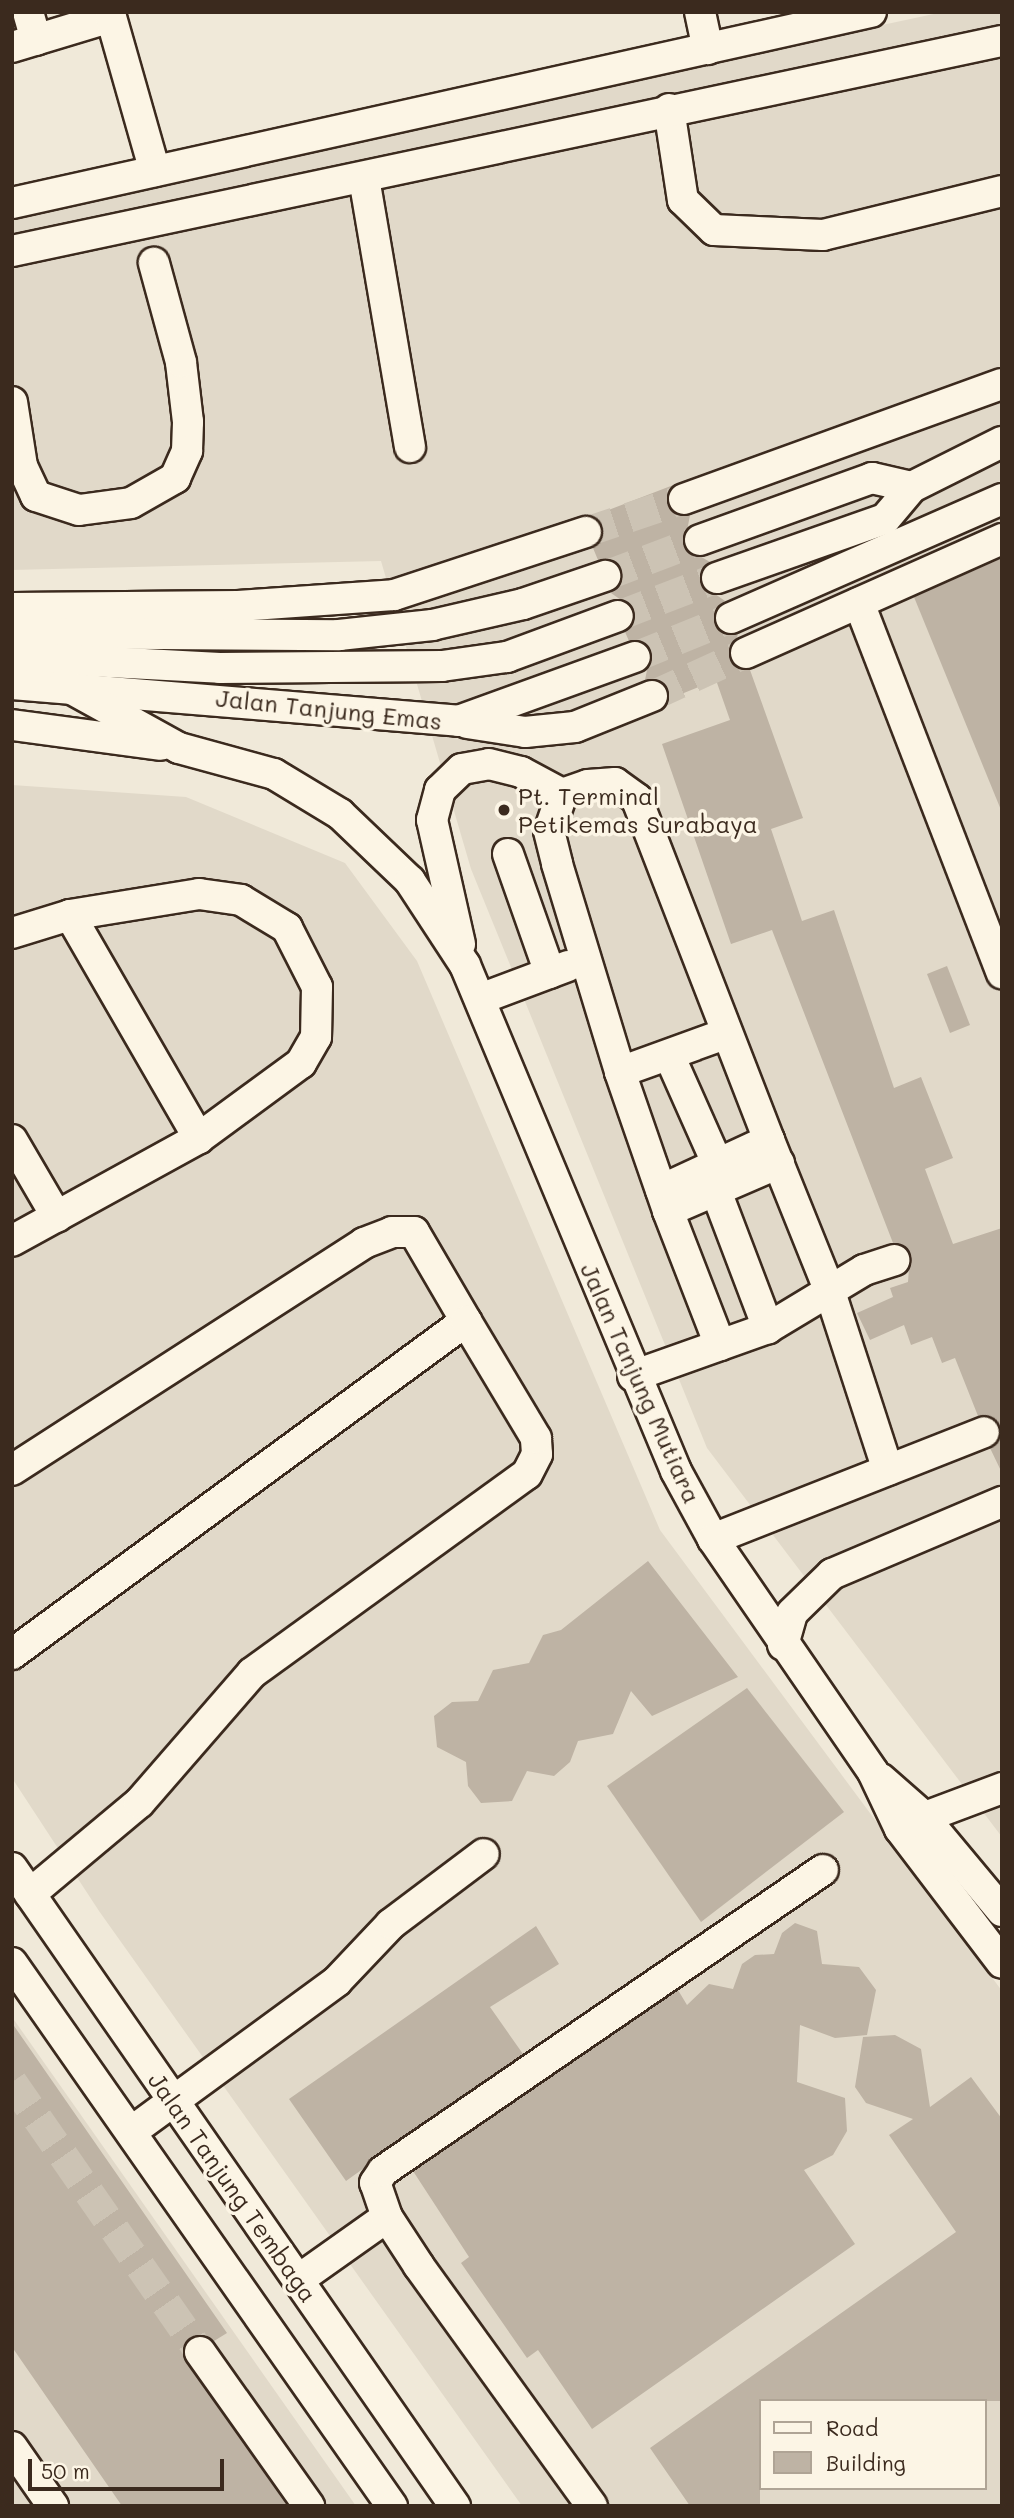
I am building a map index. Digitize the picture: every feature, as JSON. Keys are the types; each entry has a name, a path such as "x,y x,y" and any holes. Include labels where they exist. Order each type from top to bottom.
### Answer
{"lane":[{"path":"700,12 708,49"},
{"path":"12,203 871,12"},
{"path":"25,33 115,14 155,171"},
{"path":"12,251 364,178 669,109 1002,41"},
{"path":"669,109 683,200 714,230 823,236 1002,191"},
{"path":"364,178 410,447"},
{"path":"12,402 22,466 36,496 92,508 131,503 175,478 187,451 188,422 181,362 154,263"},
{"path":"684,499 1002,384"},
{"path":"717,578 885,519 912,487 1002,442"},
{"path":"700,540 872,478 912,487"},
{"path":"731,618 1002,499"},
{"path":"12,608 238,606 394,595 586,532"},
{"path":"746,653 1002,539"},
{"path":"12,633 339,635 432,625 523,604 605,576"},
{"path":"859,603 1002,973"},
{"name":"Jalan Tanjung Emas","path":"12,657 220,668 442,666 507,657 618,616"},
{"name":"Jalan Tanjung Emas","path":"12,684 63,684 458,721 635,657"},
{"name":"Jalan Tanjung Mutiara","path":"63,684 179,748 274,774 340,814 410,881 465,965 633,1376 713,1539 783,1645 911,1822 1002,1963"},
{"path":"458,721 525,732 575,727 652,696"},
{"path":"12,725 179,748"},
{"name":"Jalan Tanjung Mutiara","path":"465,965 432,820 440,789 463,769 489,764 521,772 562,794"},
{"path":"720,1345 665,1201 585,960 549,831 562,794 615,783 637,799 724,1034 830,1292 888,1470"},
{"path":"508,854 550,973"},
{"path":"12,933 70,915 199,894 242,900 287,928 317,986 316,1037 301,1063 199,1138 12,1241"},
{"path":"70,915 199,1138"},
{"path":"480,999 585,960"},
{"path":"620,1072 724,1034"},
{"path":"669,1055 716,1177 768,1328"},
{"path":"12,1140 57,1217"},
{"path":"665,1201 774,1152"},
{"path":"12,1470 364,1242 392,1232 414,1232 536,1438 537,1454 527,1474 252,1673 139,1803 30,1894"},
{"path":"633,1376 768,1328 830,1292 894,1260"},
{"path":"12,1654 466,1321"},
{"path":"713,1539 984,1432"},
{"path":"783,1645 792,1613 832,1574 1002,1502"},
{"path":"911,1822 1002,1788"},
{"name":"Jalan Tanjung Mutiara","path":"911,1822 1002,1912"},
{"path":"131,2132 337,1981 391,1924 484,1854"},
{"name":"Jalan Tanjung Tembaga","path":"12,1868 455,2506"},
{"path":"592,2506 387,2217 375,2183 383,2172 824,1870"},
{"path":"12,1963 392,2506"},
{"path":"298,2280 387,2217"},
{"path":"200,2351 309,2506"},
{"path":"15,2458 53,2506"}],"shaded area":[{"path":"943,12 1002,12 1002,1837 707,1448 471,869 381,561 12,570 12,211"},
{"path":"12,785 186,797 345,863 417,961 660,1530 1002,1991 1002,2506 522,2506 99,1911 12,1778"},
{"path":"12,2017 356,2506 12,2506"}],"building":[{"path":"676,484 668,506 690,515 684,547 710,562 701,584 725,601 717,608 715,624 721,632 738,634 730,659 750,670 803,818 771,829 802,921 834,910 894,1088 921,1077 953,1158 925,1169 953,1244 1002,1228 1002,1473 990,1448 1001,1435 1000,1425 978,1416 955,1358 942,1363 932,1337 911,1345 904,1325 870,1340 857,1313 893,1297 890,1288 908,1282 910,1254 893,1243 772,930 731,944 662,744 730,720 716,680 669,699 663,683 645,680 651,650 629,641 625,632 634,609 611,593 622,580 621,570 609,559 598,560 593,548 603,535 593,516"},
{"path":"1002,558 1002,810 1001,810 914,597"},
{"path":"947,966 970,1025 950,1033 927,974"},
{"path":"648,1561 738,1677 652,1716 631,1691 613,1734 578,1741 570,1762 554,1776 527,1771 512,1801 481,1803 468,1786 466,1762 437,1747 434,1716 452,1702 478,1701 493,1670 529,1663 543,1635 561,1630"},
{"path":"747,1688 844,1812 701,1922 607,1786"},
{"path":"795,1923 817,1931 822,1964 859,1967 876,1990 867,2035 835,2038 800,2025 797,2082 845,2098 847,2131 833,2155 804,2170 855,2244 592,2429 538,2350 527,2358 461,2263 469,2257 413,2171 678,1990 687,2005 709,1984 733,1989 742,1964 755,1955 774,1954 782,1933"},
{"path":"536,1926 559,1964 490,2007 523,2054 346,2181 289,2099"},
{"path":"12,2023 227,2333 214,2341 190,2337 183,2354 287,2506 122,2506 12,2347"},
{"path":"895,2035 921,2049 930,2107 971,2077 1002,2119 1002,2401 758,2399 760,2506 690,2506 650,2448 956,2232 889,2135 913,2119 866,2103 855,2087 863,2037"}],"tunnel":[{"path":"586,532 684,499"},
{"path":"605,576 700,540"},
{"path":"618,616 717,578"},
{"path":"635,657 731,618"},
{"path":"652,696 746,653"},
{"path":"12,2082 200,2352"}],"place":[{"name":"Pt. Terminal Petikemas Surabaya","path":"504,810"}]}
